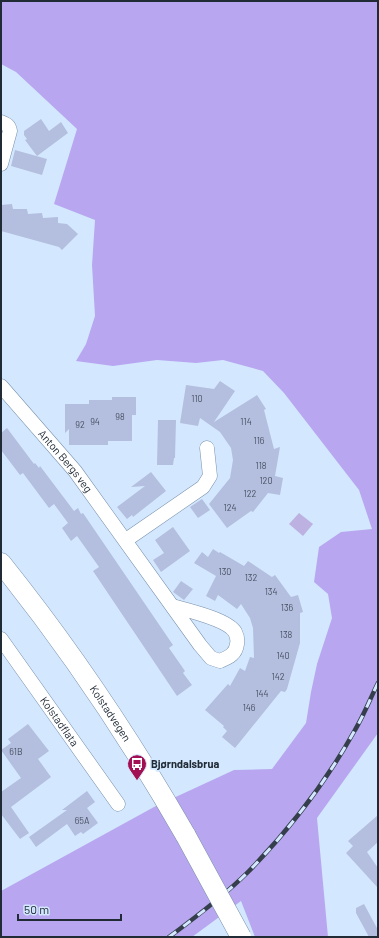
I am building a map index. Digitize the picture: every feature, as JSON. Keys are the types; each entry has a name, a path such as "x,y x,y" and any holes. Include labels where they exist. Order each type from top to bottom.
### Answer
{"main road":[{"name":"Kolstadvegen","path":"1,562 66,649 148,770 241,937"}],"street":[{"path":"1,122 9,127 10,131 1,164"},
{"name":"Anton Bergs veg","path":"1,386 75,471 200,645 211,658 220,661 232,656 237,649 238,640 235,632 229,626 196,612 172,606"},
{"path":"126,540 203,487 210,476 207,448"},
{"name":"Kolstadflata","path":"1,639 118,804"}],"shaded area":[{"path":"1,1 378,1 378,733 317,818 328,937 255,937 241,901 192,937 1,937 1,891 154,807 234,770 272,769 306,723 317,664 332,618 328,594 314,582 319,547 341,532 372,529 359,490 284,393 263,371 223,360 196,363 157,360 113,366 76,361 86,344 95,316 92,265 95,220 54,204 77,129 16,72 1,64"},
{"path":"299,513 313,524 303,536 289,524"}],"building":[{"path":"41,119 49,131 61,122 68,133 37,156 25,140 27,139 24,135 24,131"},
{"path":"15,150 47,159 42,175 11,166"},
{"path":"12,204 13,209 27,209 28,214 42,213 43,218 58,217 58,223 67,224 78,234 62,250 59,247 1,231 1,205"},
{"path":"220,381 235,391 214,422 257,395 266,409 264,410 274,449 280,447 275,476 283,478 280,495 268,493 253,512 251,511 227,528 209,504 230,478 233,460 231,448 220,432 200,418 198,426 180,423 186,385 214,389"},
{"path":"112,397 136,397 136,415 132,415 132,441 108,441 108,445 69,445 69,429 65,433 65,404 89,404 89,400 112,400"},
{"path":"158,420 176,420 175,458 173,465 157,465"},
{"path":"7,428 34,464 35,463 39,468 40,466 74,511 78,508 81,514 83,513 173,645 169,648 185,671 183,673 192,685 177,696 93,571 99,567 77,536 71,541 62,528 68,523 54,504 49,508 23,473 20,475 1,450 1,433"},
{"path":"151,472 166,491 133,517 132,515 127,519 117,507 145,486 131,487"},
{"path":"202,499 210,510 198,518 190,507"},
{"path":"173,527 190,551 161,572 153,560 164,553 155,540"},
{"path":"213,549 244,566 248,561 272,577 275,575 291,597 298,595 303,612 300,613 300,643 287,689 285,692 281,691 235,748 222,737 227,731 223,727 224,726 205,710 228,684 230,686 240,668 245,671 250,657 254,658 253,628 250,618 241,604 237,609 218,595 215,601 206,596 216,576 194,563 202,552 208,557"},
{"path":"181,581 193,589 184,600 173,592"},
{"path":"28,724 49,751 38,759 51,777 11,807 29,833 20,839 1,814 1,792 21,778 1,750 11,743 8,739"},
{"path":"87,791 95,802 87,808 98,823 83,834 81,832 75,836 67,824 36,847 29,837 67,810 62,810"},
{"path":"378,815 378,842 367,852 378,868 378,888 346,853 353,846 348,841"},
{"path":"364,904 378,930 378,937 369,937 356,913 356,908"}],"railway":[{"path":"169,937 210,906 239,881 293,822 344,749 361,719 378,683"}],"place":[{"name":"Bjørndalsbrua","path":"137,781"}]}
